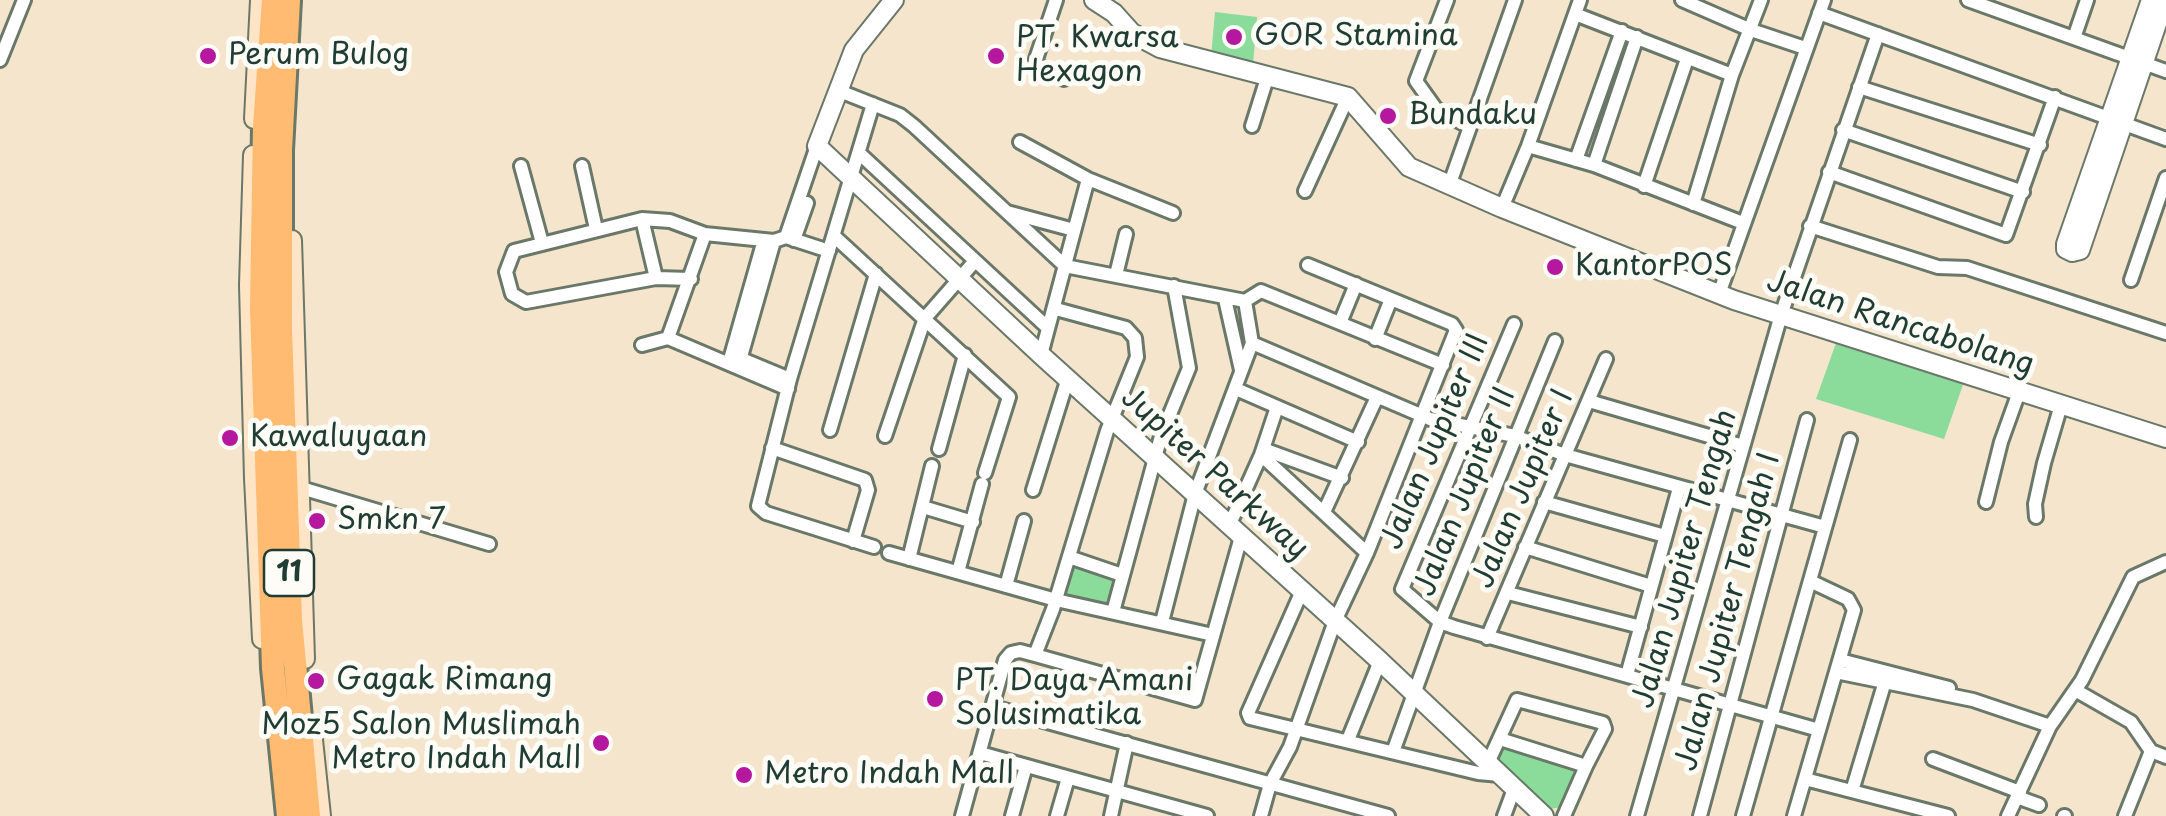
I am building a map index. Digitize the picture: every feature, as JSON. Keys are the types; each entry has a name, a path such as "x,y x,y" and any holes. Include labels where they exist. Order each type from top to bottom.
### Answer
{"highway":[{"name":"11","path":"273,0 269,136 256,318 271,624 288,816"},
{"name":"11","path":"289,0 269,136 291,620 309,816"},
{"path":"280,329 295,364"},
{"path":"280,816 286,788"}],"main road":[{"path":"260,0 269,136 250,239 256,318 259,609 280,816"},
{"path":"299,0 292,171 298,486 305,656 321,816"}],"street":[{"path":"0,60 24,0"},
{"path":"735,361 854,60 892,8 908,0"},
{"path":"1056,0 1036,59 1037,65 1064,80"},
{"path":"1098,0 1132,33 1153,45 1348,98 1305,191"},
{"path":"1447,0 1417,86 1436,110 1470,126"},
{"path":"1450,182 1515,0"},
{"path":"1504,205 1580,0"},
{"path":"1682,0 1804,48"},
{"path":"1692,204 1732,75 1762,0"},
{"path":"1968,0 2166,71"},
{"path":"2074,38 2087,0"},
{"path":"2116,120 2080,250 2072,252 2066,246 2161,3"},
{"path":"1719,294 1821,6 1878,34 2166,138"},
{"path":"1575,14 1732,75"},
{"path":"1576,160 1622,32"},
{"name":"Jalan Jupiter Tengah","path":"1638,816 1781,315 1878,34"},
{"path":"1594,165 1638,37"},
{"path":"1644,186 1686,58"},
{"path":"1252,126 1268,75"},
{"path":"1859,87 2040,145"},
{"path":"841,92 900,114 1064,266 1225,299 1246,301 1261,291 1444,365"},
{"path":"1829,172 2000,236 2009,232 2054,97"},
{"name":"Jalan Rancabolang","path":"1348,98 1409,167 1719,294 2166,438"},
{"path":"874,104 762,480 760,510 874,547"},
{"path":"1843,130 2023,192"},
{"path":"1020,142 1088,179 1172,213"},
{"path":"1528,146 1594,165 1743,223"},
{"name":"Jupiter Parkway","path":"820,149 1541,812"},
{"path":"859,154 1048,328"},
{"path":"522,166 542,243"},
{"path":"582,166 596,229"},
{"path":"2131,280 2166,178"},
{"path":"1041,355 1088,179"},
{"path":"1004,211 1074,230"},
{"path":"691,278 656,278 541,301 518,299 512,294 506,272 514,251 642,219 670,221 705,234 780,240 829,251"},
{"path":"642,219 656,278"},
{"path":"1810,226 1938,267 1968,268 2166,333"},
{"path":"671,335 705,234"},
{"path":"1116,275 1126,234"},
{"path":"834,236 1009,400 958,572"},
{"path":"885,436 925,318 975,261"},
{"path":"1261,816 1335,621 1444,365 1455,326 1308,265"},
{"path":"830,430 876,274"},
{"path":"1340,323 1356,284"},
{"path":"1113,612 1154,457 1189,368 1174,286"},
{"path":"1225,299 1242,374"},
{"path":"1375,339 1391,299"},
{"path":"1162,622 1196,494 1252,343 1246,301"},
{"path":"1035,655 1113,419 1135,366 1135,338 1126,328 1056,308"},
{"name":"Jalan Jupiter III","path":"1440,622 1402,586 1514,324"},
{"path":"642,345 671,335 789,384"},
{"name":"Jalan Jupiter II","path":"1394,752 1440,622 1555,341"},
{"path":"1252,343 1422,415 1516,436 1565,455 1825,527"},
{"path":"939,450 965,355"},
{"name":"Jalan Jupiter I","path":"1487,638 1606,359"},
{"path":"1033,490 1068,378"},
{"path":"1236,389 1358,442"},
{"path":"1986,502 2001,442 2020,392"},
{"path":"1324,512 1377,396"},
{"path":"1588,400 1744,446"},
{"path":"2036,517 2044,463 2061,405"},
{"path":"962,816 1006,660 1011,654 1020,651 1195,700 1214,635 1235,532 1277,407"},
{"name":"Jalan Jupiter Tengah I","path":"1700,816 1806,420"},
{"path":"1744,816 1850,440"},
{"path":"772,448 864,480 868,490 853,541"},
{"path":"1262,452 1367,553"},
{"path":"1262,452 1342,478"},
{"path":"909,559 932,468"},
{"path":"298,486 489,544"},
{"path":"1627,676 1679,488"},
{"path":"1544,502 1665,536"},
{"path":"923,508 973,522"},
{"path":"1006,586 1024,520"},
{"path":"1525,547 1652,586"},
{"path":"890,553 1056,600 1214,635"},
{"path":"1068,557 1122,575"},
{"path":"2008,816 2050,726 2075,690 2133,577 2166,562"},
{"path":"1794,816 1853,605 1810,581"},
{"path":"1302,591 1248,713 1250,718 1478,773 1494,769 1500,738 1517,700 1597,720 1605,729 1564,816"},
{"path":"1508,593 1641,627"},
{"path":"1440,622 1819,730"},
{"path":"1348,740 1380,661"},
{"path":"1838,666 1920,686 1964,692 1973,700 2050,726"},
{"path":"1852,791 1886,678"},
{"path":"2075,690 2130,722 2151,751 2166,757"},
{"path":"993,707 1388,816"},
{"path":"1500,738 1586,766"},
{"path":"1111,816 1127,743"},
{"path":"2124,816 2151,751"},
{"path":"980,753 1207,816"},
{"path":"1933,759 2039,805"},
{"path":"1012,816 1026,766"},
{"path":"1057,816 1068,778"},
{"path":"1805,779 1948,816"},
{"path":"1504,814 1514,788"}],"green space":[{"name":"GOR Stamina","path":"1215,12 1257,17 1253,65 1211,57"},
{"path":"1836,343 1964,382 1944,439 1816,399"},
{"path":"1072,563 1119,577 1111,608 1062,597"},
{"path":"1502,745 1577,769 1562,807 1544,810 1493,763"}],"place":[{"name":"GOR Stamina","path":"1234,37"},
{"name":"Perum Bulog","path":"208,56"},
{"name":"PT. Kwarsa Hexagon","path":"996,56"},
{"name":"Bundaku","path":"1388,116"},
{"name":"KantorPOS","path":"1555,267"},
{"name":"Kawaluyaan","path":"230,438"},
{"name":"Smkn 7","path":"317,521"},
{"name":"Gagak Rimang","path":"316,681"},
{"name":"PT. Daya Amani Solusimatika","path":"935,699"},
{"name":"Moz5 Salon Muslimah Metro Indah Mall","path":"601,743"},
{"name":"Metro Indah Mall","path":"744,775"}]}
